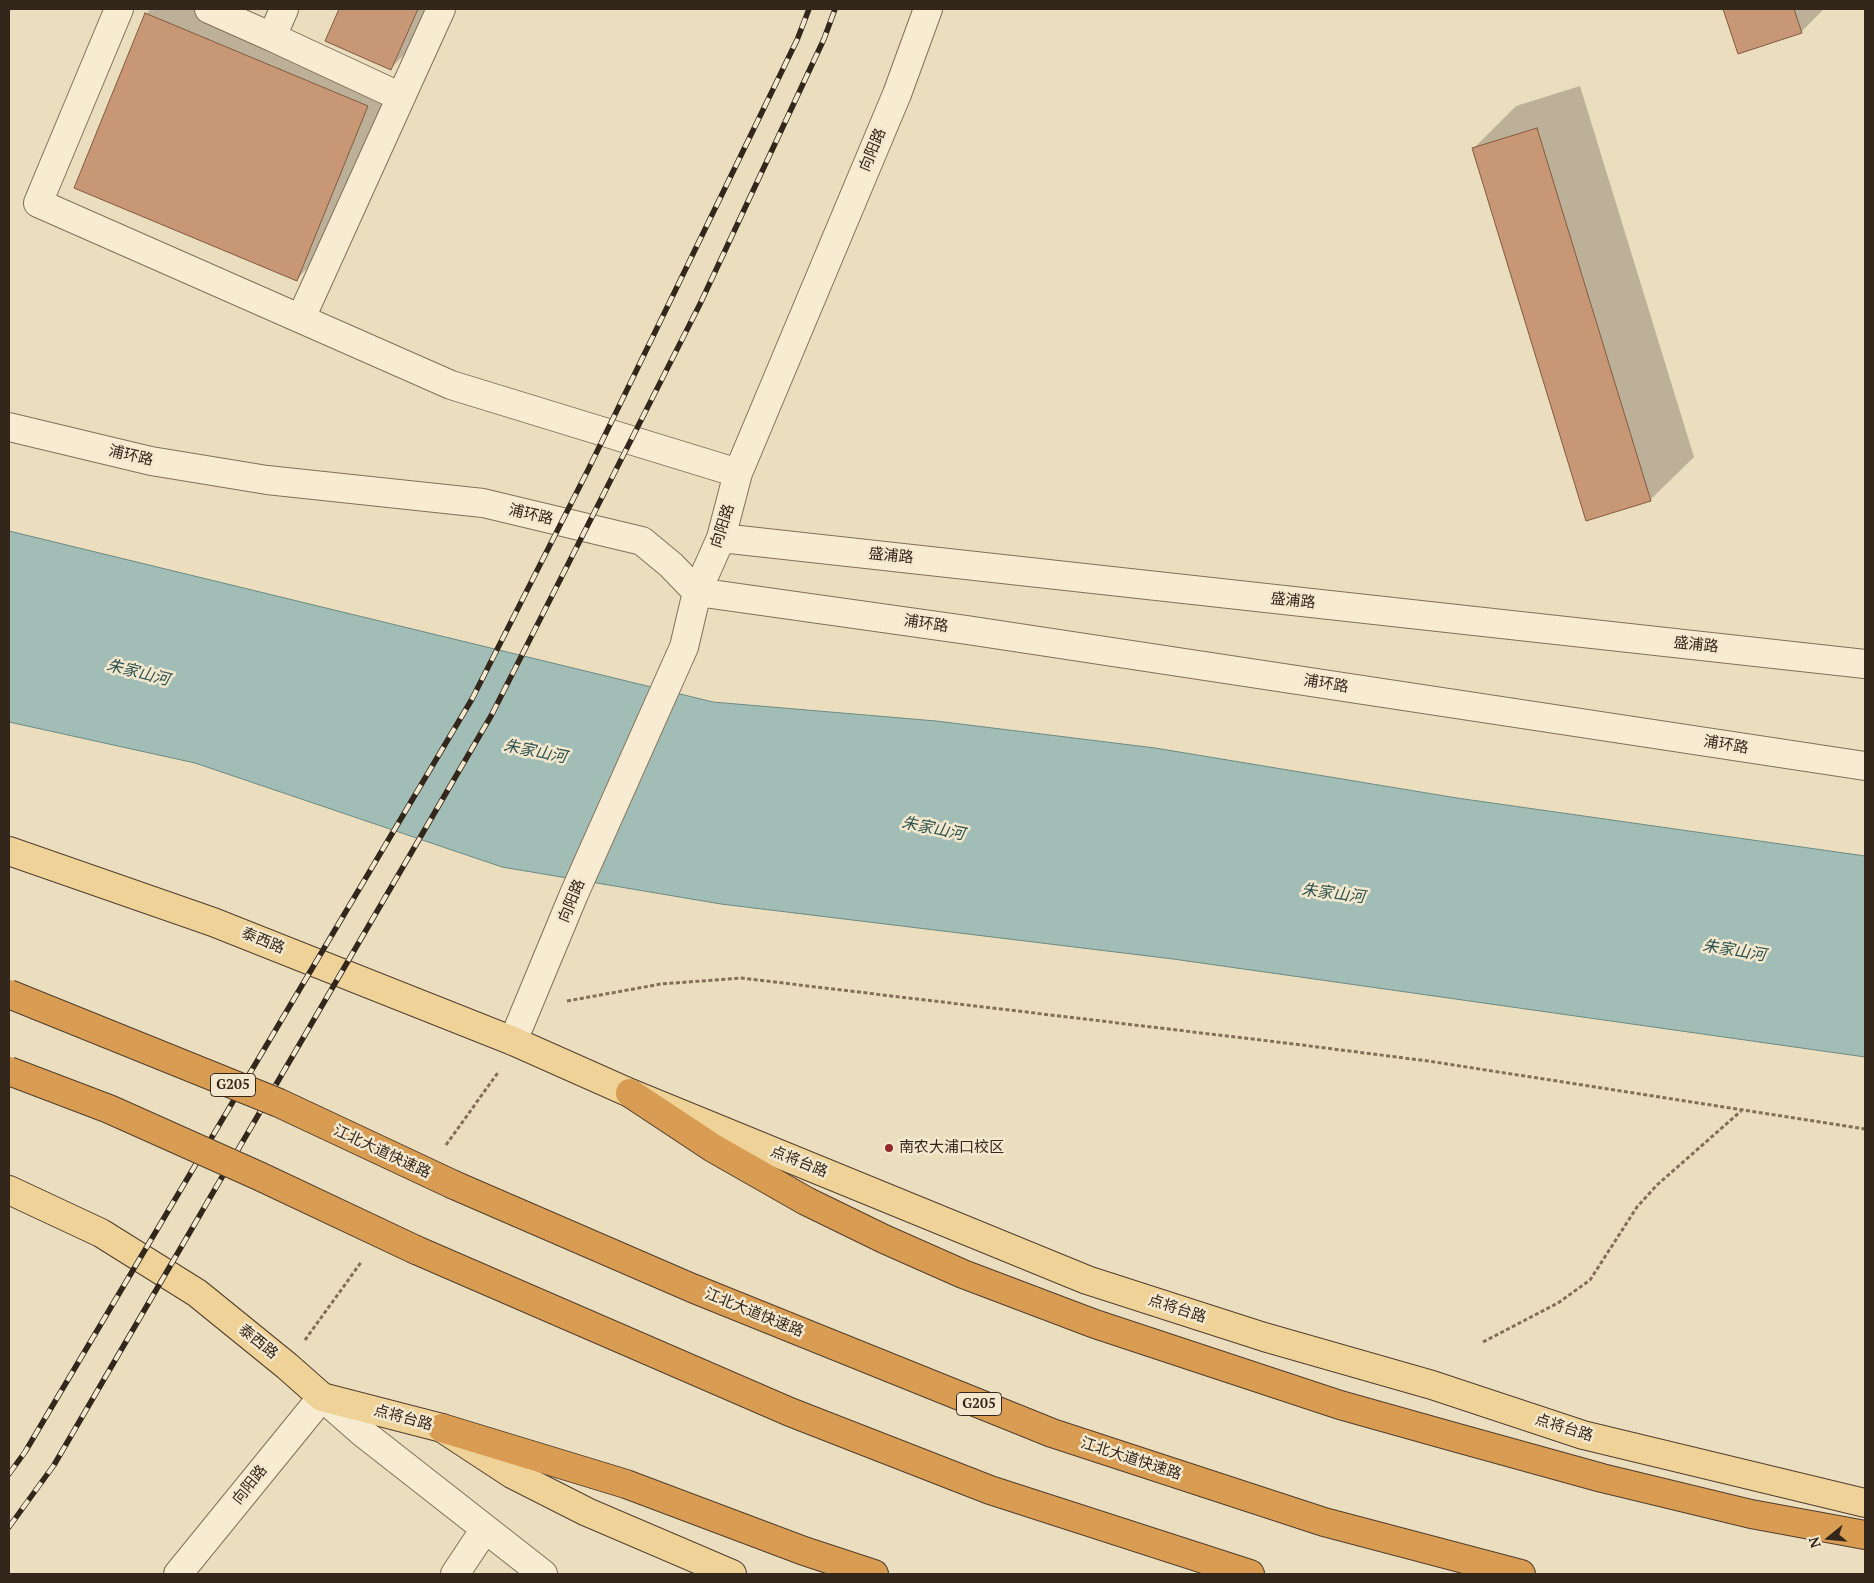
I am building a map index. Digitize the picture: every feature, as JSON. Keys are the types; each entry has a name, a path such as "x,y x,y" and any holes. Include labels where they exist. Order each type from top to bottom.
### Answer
{"highway":[{"name":"江北大道快速路","path":"9,994 279,1103 454,1186 683,1284 1052,1434 1324,1522 1521,1574"},
{"path":"9,1071 109,1109 450,1266 790,1412 990,1490 1250,1574"},
{"path":"630,1093 713,1148 806,1201 884,1239 963,1274 1095,1324 1340,1405 1463,1440 1602,1478 1750,1514 1865,1536"},
{"path":"442,1428 626,1484 804,1551 874,1574"}],"main road":[{"name":"泰西路","path":"9,851 213,922 513,1041"},
{"name":"点将台路","path":"513,1041 630,1093 1087,1280 1264,1337 1432,1386 1583,1435 1865,1503"},
{"name":"泰西路","path":"9,1190 101,1233 198,1293 322,1397"},
{"name":"点将台路","path":"322,1397 442,1428 512,1474 587,1512 732,1574"}],"street":[{"path":"119,9 38,203 451,385 738,473"},
{"path":"209,9 401,97"},
{"path":"272,37 284,9"},
{"path":"301,318 440,9"},
{"name":"向阳路","path":"513,1041 574,894 684,647 697,592 721,538 738,473 897,94 928,9"},
{"name":"浦环路","path":"9,427 151,461 267,480 483,503 642,541 671,565 697,592 967,630 1865,766"},
{"name":"盛浦路","path":"721,538 1865,664"},
{"name":"向阳路","path":"178,1574 322,1397"},
{"name":"点将台路","path":"322,1397 363,1433 543,1574"},
{"path":"454,1574 485,1529"}],"path":[{"path":"527,1008 661,984 741,978 1428,1061 1865,1129"},
{"path":"1483,1342 1558,1303 1590,1280 1637,1207 1657,1185 1742,1110"}],"water":[{"name":"朱家山河","path":"9,531 713,702 936,721 1155,748 1457,798 1865,856 1865,1057 1173,959 721,904 502,867 195,763 9,722"}],"building":[{"path":"339,9 418,9 391,70 325,41"},
{"path":"1723,9 1794,9 1802,33 1738,54"},
{"path":"145,13 368,106 297,281 74,188"},
{"path":"1537,128 1651,501 1586,521 1472,148"}],"railway":[{"path":"9,1474 25,1452 472,699 588,470 797,40 809,9"},
{"path":"9,1527 54,1465 491,716 700,304 824,39 835,9"}],"place":[{"name":"南农大浦口校区","path":"889,1148"}]}
